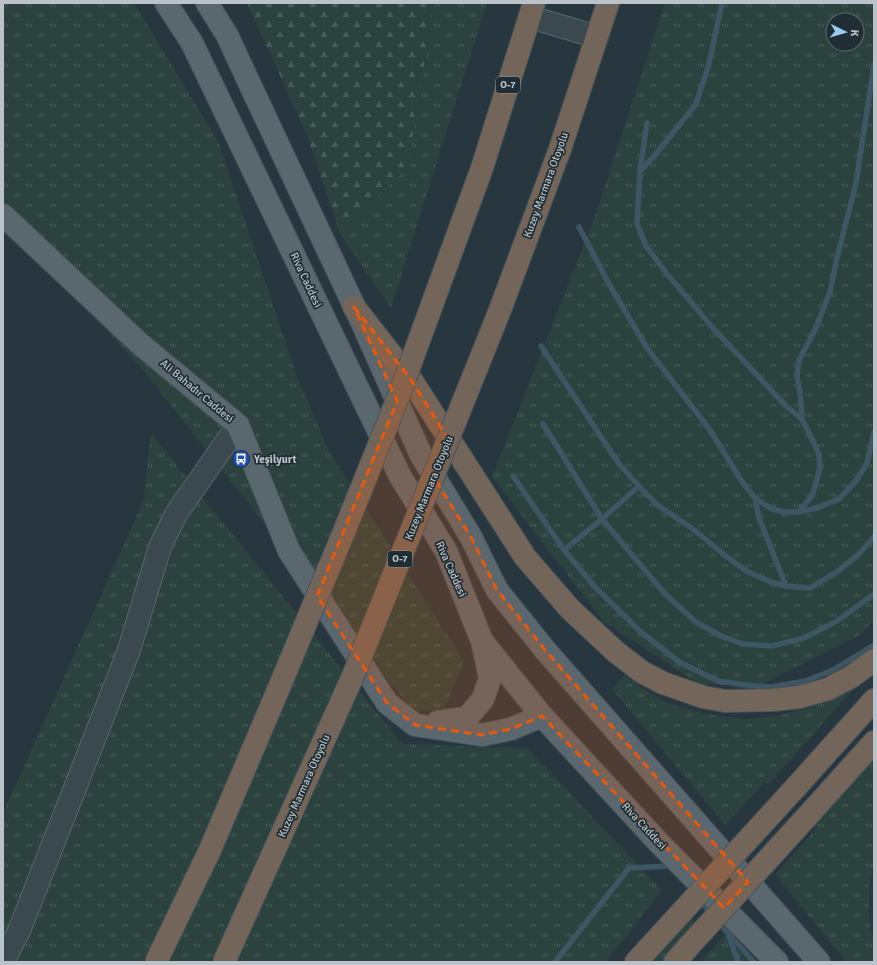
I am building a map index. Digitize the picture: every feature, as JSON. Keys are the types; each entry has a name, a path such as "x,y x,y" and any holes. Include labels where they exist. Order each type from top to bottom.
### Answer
{"highway":[{"name":"Kuzey Marmara Otoyolu","path":"224,962 353,676 500,310 560,149 608,3"},
{"path":"156,962 210,850 400,395 482,168 527,8"},
{"path":"354,307 412,381 525,557 575,614 616,652 642,672 663,683 703,697 725,701 773,700 800,697 828,689 851,677 874,660"},
{"path":"636,962 874,700"},
{"path":"675,962 874,742"}],"main road":[{"name":"Riva Caddesi","path":"166,3 192,43 400,476 446,551 482,641 542,716 659,843 777,962"},
{"path":"207,3 227,35 363,325 421,455 471,537 497,590 546,651 819,962"},
{"name":"Ali Bahadır Caddesi","path":"3,215 139,343 238,425 289,552 386,703 415,725"},
{"path":"415,725 467,718 483,699 490,678 482,641"},
{"path":"415,725 482,735 511,729 542,716"}],"lane":[{"path":"527,8 597,36"},
{"path":"3,961 19,931 129,650 160,547 176,514 238,425"}],"highlighted area":[{"path":"354,307 412,381 448,439 433,476 471,537 497,590 546,651 748,882 724,908 542,716 511,729 482,735 415,725 387,703 317,596 397,401"}],"green space":[{"path":"3,3 134,3 218,141 297,377 329,451 464,661 444,710 413,711 142,369 3,216"},
{"path":"247,3 434,3 408,166 340,234 306,133"},
{"path":"434,3 487,3 391,308 340,234 408,166"},
{"path":"665,3 874,3 874,620 860,635 760,685 700,685 604,622 492,477 594,219"},
{"path":"151,433 402,744 527,748 662,890 606,962 3,962 3,813 143,502"},
{"path":"625,675 646,691 672,705 706,714 743,719 777,716 812,707 865,676 768,785 765,782 725,825 612,689"},
{"path":"874,755 874,861 869,886 869,920 874,946 874,962 847,962 775,875 815,830 811,826"},
{"path":"691,918 697,923 663,962 651,962"},
{"path":"728,931 756,962 701,962"}],"waterway":[{"path":"640,171 656,154 696,104 709,64 722,3"},
{"path":"798,512 812,496 820,468 819,455 802,419 797,376 799,360 815,330 830,292 856,183 874,65"},
{"path":"647,123 640,171 637,223 646,246 667,274 713,328 785,405 802,419"},
{"path":"579,227 609,284 647,348 710,430 743,483 755,498 770,508 783,512 798,512 817,508 839,499 856,481 867,463 874,432"},
{"path":"541,346 619,464 639,486 656,504 693,529 748,572 771,582 786,586 810,588 837,572 859,554 874,537"},
{"path":"543,424 602,519 665,594 696,622 721,636 743,644 772,646 804,638 837,621 874,594"},
{"path":"513,476 564,550 596,588 641,632 679,662 718,681 771,687 805,681 833,670 874,645"},
{"path":"564,550 639,486"},
{"path":"755,498 759,518 786,586"},
{"path":"555,962 629,868 670,866"},
{"path":"699,899 711,914"},
{"path":"717,921 754,962"},
{"path":"729,937 738,962"}],"place":[{"name":"Yeşilyurt","path":"241,459"}]}
